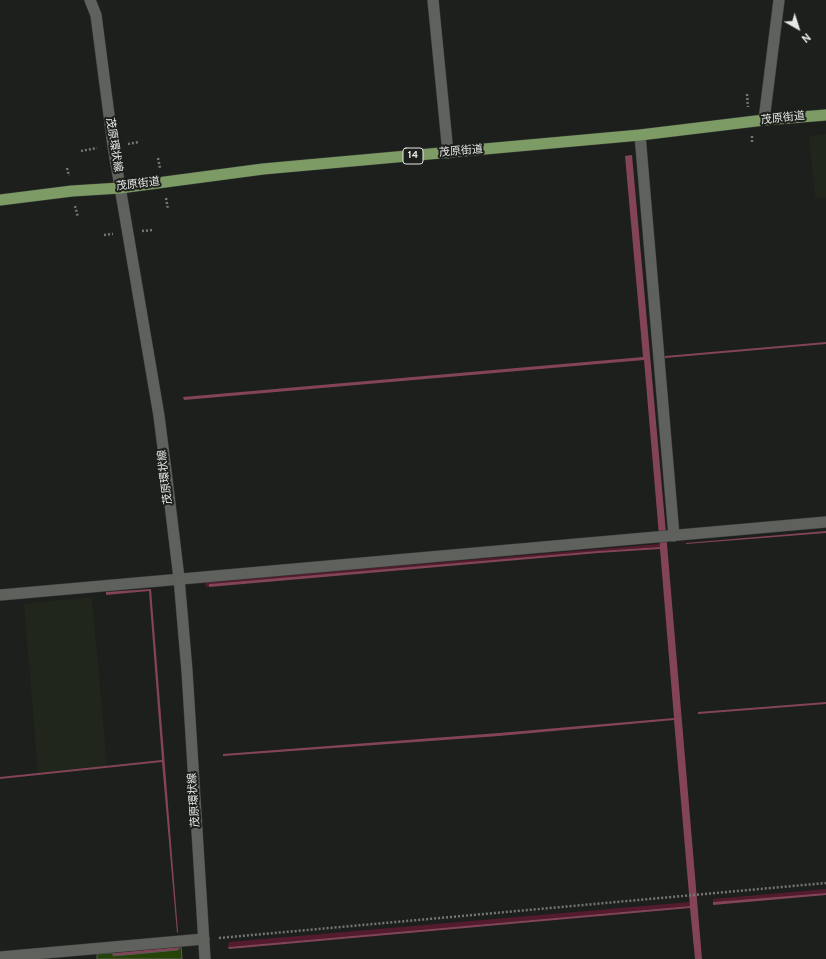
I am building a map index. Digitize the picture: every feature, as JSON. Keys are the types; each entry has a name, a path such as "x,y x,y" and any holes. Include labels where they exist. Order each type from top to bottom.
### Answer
{"main road":[{"name":"茂原街道","path":"0,200 72,191 120,188 263,169 640,135 764,120 826,115"}],"street":[{"name":"茂原環状線","path":"90,0 96,15 113,146 159,416 179,578 187,671 205,959"},
{"path":"433,0 448,153"},
{"path":"764,120 779,0"},
{"path":"640,135 674,536"},
{"path":"0,595 179,578 490,553 826,522"},
{"path":"0,957 204,939"}],"path":[{"path":"204,939 826,883"}],"shaded area":[{"path":"826,134 826,198 815,197 809,136"},
{"path":"632,155 702,959 695,959 690,908 229,949 228,947 690,906 674,720 499,736 223,756 223,754 674,718 660,549 598,553 209,587 209,584 660,547 644,360 184,400 183,397 643,357 625,156"},
{"path":"826,342 826,344 665,358 665,356"},
{"path":"826,531 826,533 686,544 686,543"},
{"path":"660,544 660,547 209,584 209,587 206,587 205,582"},
{"path":"151,589 177,933 162,762 0,779 0,777 162,760 149,591 106,595 106,592"},
{"path":"92,597 107,766 38,773 24,604"},
{"path":"826,702 826,704 698,714 698,712"},
{"path":"826,889 826,893 713,902 713,899"},
{"path":"826,893 826,895 713,905 713,902"},
{"path":"690,902 690,906 228,947 229,942"},
{"path":"179,947 178,950 113,956 113,953"}],"building":[{"path":"181,946 182,959 97,959 97,954 113,953 113,956 178,950"}]}
